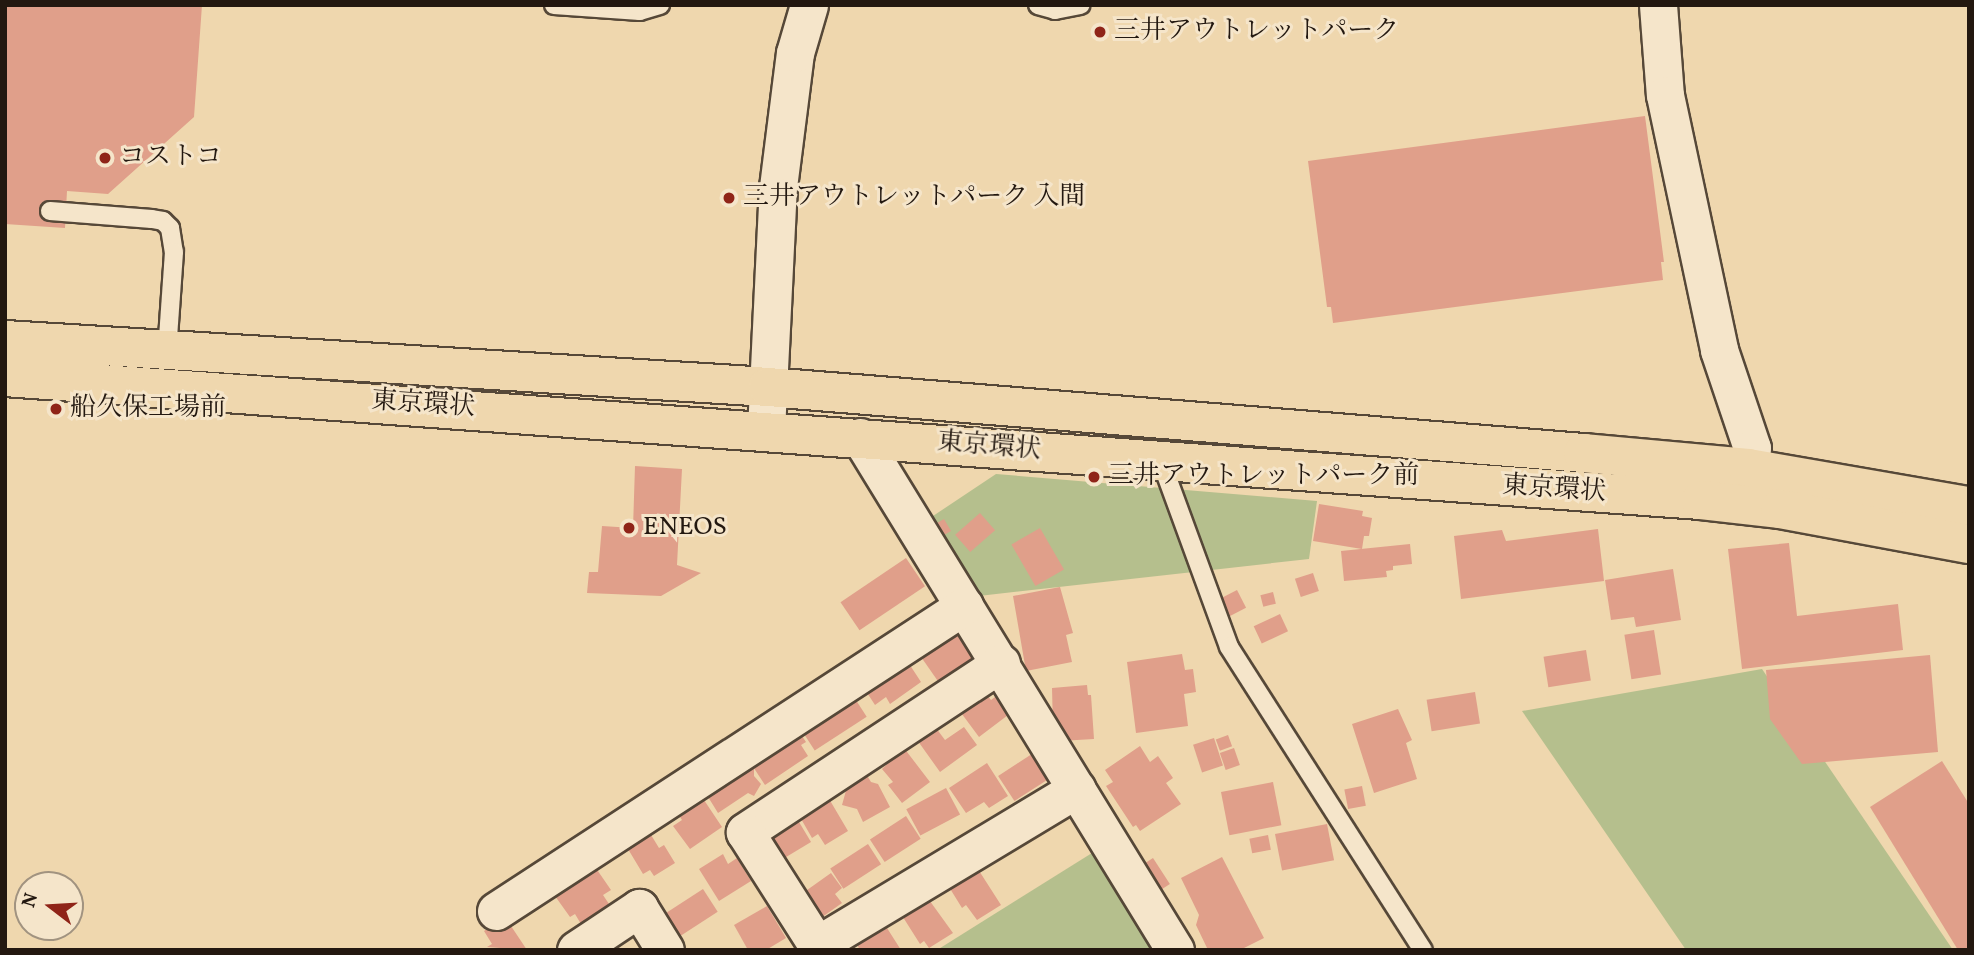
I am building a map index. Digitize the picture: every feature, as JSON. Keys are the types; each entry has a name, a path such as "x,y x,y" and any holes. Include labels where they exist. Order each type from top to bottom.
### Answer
{"highway":[{"name":"東京環状","path":"5,340 768,387 1748,468 1969,506"},
{"name":"東京環状","path":"5,377 766,430 1701,500 1780,509 1969,544"}],"street":[{"path":"766,430 779,175 795,54 809,5"},
{"path":"1658,5 1665,95 1719,350 1752,448 1748,468"},
{"path":"860,437 1175,950"},
{"path":"496,911 964,606"},
{"path":"1000,663 745,832 817,945 1077,789"},
{"path":"576,950 639,908 665,950"}],"lane":[{"path":"554,5 640,11 660,5"},
{"path":"1038,5 1055,10 1081,5"},
{"path":"50,211 152,219 163,221 170,228 174,252 167,351"},
{"path":"1161,461 1229,647 1423,950"}],"green space":[{"path":"996,474 1317,501 1309,559 970,597 921,524"},
{"path":"1762,669 1953,950 1686,950 1522,711"},
{"path":"1100,848 1163,950 937,950"}],"building":[{"path":"5,5 202,5 194,117 108,194 67,191 65,228 5,224"},
{"path":"1645,116 1664,262 1661,262 1663,280 1333,323 1331,307 1327,307 1308,161"},
{"path":"635,466 682,469 677,565 701,573 661,596 587,593 589,572 598,572 602,526 633,528"},
{"path":"1319,504 1363,511 1362,516 1372,518 1369,536 1364,536 1362,549 1313,541"},
{"path":"980,513 995,530 970,552 955,535"},
{"path":"944,519 951,531 935,541 928,528"},
{"path":"1040,528 1064,570 1035,586 1011,544"},
{"path":"1598,529 1604,581 1461,599 1454,536 1502,530 1506,541"},
{"path":"1789,543 1797,616 1898,604 1903,650 1742,669 1728,549"},
{"path":"1410,544 1412,564 1393,566 1393,570 1386,571 1387,577 1344,581 1341,551"},
{"path":"906,558 925,586 860,630 841,602"},
{"path":"1673,569 1681,620 1636,627 1634,617 1611,620 1605,580"},
{"path":"1313,573 1319,591 1301,597 1295,579"},
{"path":"1060,587 1073,633 1066,635 1072,662 1026,671 1013,596"},
{"path":"1237,590 1246,608 1225,619 1216,601"},
{"path":"1273,592 1276,604 1263,607 1260,595"},
{"path":"1280,614 1288,631 1262,643 1254,626"},
{"path":"955,627 977,658 940,684 918,653"},
{"path":"1654,630 1661,674 1631,679 1624,635"},
{"path":"1586,650 1591,681 1548,687 1544,657"},
{"path":"1182,654 1185,670 1193,669 1196,692 1184,694 1188,726 1136,733 1127,662"},
{"path":"1930,655 1938,752 1802,764 1770,719 1766,670"},
{"path":"904,656 921,682 890,704 886,697 875,705 862,685"},
{"path":"1087,685 1088,695 1091,695 1094,739 1060,741 1053,728 1052,688"},
{"path":"981,687 991,700 999,694 1012,712 979,737 956,706"},
{"path":"1475,692 1480,724 1432,731 1427,700"},
{"path":"852,694 867,717 815,750 800,728"},
{"path":"1398,709 1412,740 1406,743 1417,779 1374,793 1352,724"},
{"path":"794,724 806,742 801,745 808,756 765,785 746,756"},
{"path":"933,724 945,740 964,727 977,745 940,772 915,737"},
{"path":"1228,735 1232,746 1220,751 1216,739"},
{"path":"1214,738 1223,766 1202,772 1193,745"},
{"path":"1140,746 1150,762 1158,756 1173,778 1166,783 1181,804 1140,831 1136,825 1133,827 1106,786 1113,782 1105,770"},
{"path":"904,748 930,782 902,803 888,785 893,782 882,769"},
{"path":"1234,748 1240,765 1226,770 1220,753"},
{"path":"1035,752 1051,777 1014,801 998,776"},
{"path":"1942,761 1969,804 1969,950 1958,950 1870,807"},
{"path":"987,763 1008,796 989,808 984,802 966,813 949,788"},
{"path":"738,765 754,769 754,776 761,784 754,796 748,793 718,813 705,792"},
{"path":"863,769 871,782 878,784 890,807 863,822 857,809 842,805 847,787"},
{"path":"1273,782 1281,825 1229,835 1221,792"},
{"path":"1362,786 1366,806 1348,809 1344,789"},
{"path":"946,788 960,814 920,836 906,809"},
{"path":"698,791 722,827 690,849 673,826 682,820 674,808"},
{"path":"825,792 848,831 825,845 818,834 812,838 796,810"},
{"path":"793,812 811,842 772,866 754,836"},
{"path":"906,816 921,839 885,862 870,839"},
{"path":"1327,824 1334,860 1282,870 1275,834"},
{"path":"645,825 659,848 664,845 675,863 654,876 650,870 643,874 622,839"},
{"path":"1268,835 1271,850 1252,853 1249,839"},
{"path":"868,844 881,864 843,889 830,869"},
{"path":"723,854 728,864 737,858 751,881 719,901 699,869"},
{"path":"1222,857 1264,938 1240,950 1208,950 1196,925 1199,915 1181,878"},
{"path":"1153,858 1170,884 1151,897 1134,871"},
{"path":"591,861 611,890 603,895 609,904 581,924 575,914 570,917 550,889"},
{"path":"976,866 1001,905 977,920 966,905 962,908 949,887"},
{"path":"831,873 842,888 835,894 842,903 811,925 793,900"},
{"path":"703,889 718,912 675,939 660,917"},
{"path":"927,897 953,933 929,948 924,941 920,944 901,914"},
{"path":"767,906 786,938 766,950 748,950 734,925"},
{"path":"505,917 527,950 487,947 492,944 484,931"},
{"path":"879,928 881,932 887,928 901,950 860,950 856,943"}],"place":[{"name":"三井アウトレットパーク","path":"1100,32"},
{"name":"コストコ","path":"105,158"},
{"name":"三井アウトレットパーク 入間","path":"729,198"},
{"name":"船久保工場前","path":"56,409"},
{"name":"三井アウトレットパーク前","path":"1094,477"},
{"name":"ENEOS","path":"629,528"}]}
